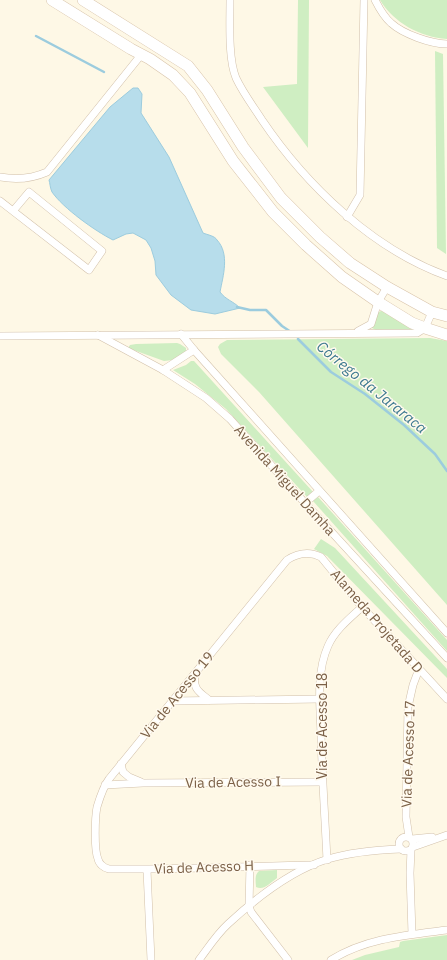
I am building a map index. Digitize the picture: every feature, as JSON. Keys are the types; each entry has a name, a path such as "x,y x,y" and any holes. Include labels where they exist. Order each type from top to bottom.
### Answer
{"street":[{"path":"52,0 173,75 190,93 234,161 274,212 306,245 342,277 412,323 447,335"},
{"path":"83,0 188,66 207,90 243,147 281,198 320,237 350,262 387,287 432,312 447,316"},
{"path":"230,0 231,54 236,77 247,98 279,144 314,184 347,217 402,255 433,271 447,276"},
{"path":"347,217 360,194 364,0"},
{"path":"375,0 379,9 391,24 409,34 438,44 447,44"},
{"path":"138,35 141,54"},
{"path":"0,177 11,179 34,177 47,172 141,54 158,48"},
{"path":"0,201 89,270 102,251 28,192 13,211"},
{"path":"356,332 372,324 378,302 387,287"},
{"path":"0,336 356,332 417,333 424,328 432,312"},
{"name":"Avenida Miguel Damha","path":"181,334 319,491 447,633"},
{"name":"Avenida Miguel Damha","path":"98,335 163,370 206,398 230,419 447,658"},
{"path":"163,370 194,350"},
{"path":"305,503 319,491"},
{"name":"Alameda Projetada D","path":"303,553 316,554 321,557 362,607 447,699"},
{"name":"Via de Acesso 19","path":"98,860 95,844 97,809 105,785 287,560 303,553"},
{"name":"Via de Acesso 18","path":"327,860 322,782 320,699 321,669 328,646 335,633 362,607"},
{"name":"Via de Acesso 17","path":"406,817 408,707 413,685 419,669"},
{"path":"196,673 194,683 197,690 209,700"},
{"path":"172,701 320,699"},
{"name":"Via de Acesso I","path":"122,764 122,772 143,783"},
{"name":"Via de Acesso I","path":"105,785 143,783 322,782"},
{"path":"406,817 410,838 413,842 410,873 412,934"},
{"path":"406,817 399,847 402,850 410,873"},
{"path":"380,850 406,837 446,835"},
{"path":"199,960 227,925 261,896 286,878 327,860 380,850 409,851 412,848 446,835"},
{"name":"Via de Acesso H","path":"98,860 105,868 109,870 314,865"},
{"path":"250,866 249,906 288,960"},
{"path":"148,870 151,960"},
{"path":"331,960 352,948 370,942 412,934 447,930"}],"green space":[{"path":"298,0 309,0 308,148 263,87 297,84"},
{"path":"380,0 447,0 447,39 437,38 418,32 400,22"},
{"path":"435,51 443,54 446,254 437,248"},
{"path":"383,310 416,327 414,331 376,330 372,328 371,325 373,315"},
{"path":"430,338 447,341 447,605 259,392 221,354 218,347 227,340"},
{"path":"177,343 186,348 186,352 173,360 164,361 128,348 130,345 136,344"},
{"path":"191,361 194,361 314,493 308,498 226,409 195,384 173,370 186,365"},
{"path":"318,497 447,640 447,651 313,501"},
{"path":"321,539 335,548 447,669 447,678 327,556 314,549"},
{"path":"277,870 277,878 270,884 262,888 256,887 256,877 259,871"},
{"path":"447,935 447,960 352,960 365,955 399,947 400,942 403,941"}],"water":[{"path":"133,88 138,88 142,94 141,113 169,157 203,233 215,238 221,246 224,258 224,272 220,292 240,308 215,314 191,310 171,295 156,275 155,261 151,248 146,240 133,233 126,234 113,240 80,219 52,192 49,180 110,107"}],"waterway":[{"name":"Córrego da Jararaca","path":"36,36 104,72"},
{"name":"Córrego da Jararaca","path":"237,307 250,310 266,310 282,326 291,332"},
{"name":"Córrego da Jararaca","path":"298,339 331,372 365,394 404,425 435,454 447,471"}]}
